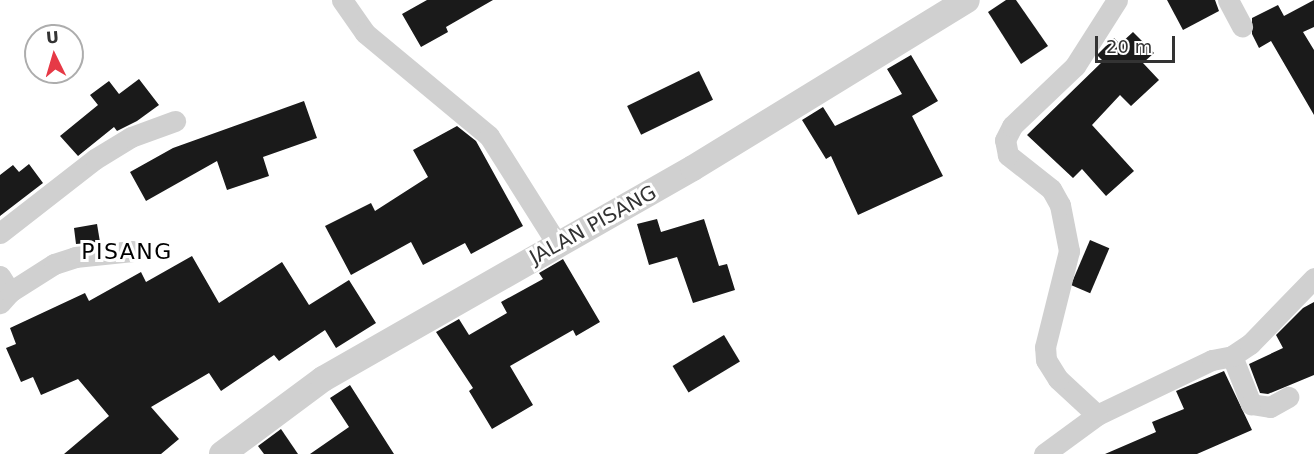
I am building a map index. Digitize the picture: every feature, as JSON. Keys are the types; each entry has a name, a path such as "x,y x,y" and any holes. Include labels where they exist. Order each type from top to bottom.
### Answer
{"street":[{"path":"342,0 365,33 489,136 558,245"},
{"path":"1096,415 1058,379 1046,360 1045,347 1069,251 1060,205 1051,189 1008,155 1005,140 1012,126 1075,66 1118,0"},
{"path":"1228,0 1242,26"},
{"name":"JALAN PISANG","path":"222,454 322,379 693,168 957,3"},
{"path":"0,233 95,159 132,138 175,121"},
{"path":"4,288 54,264 75,257 134,251"},
{"path":"1044,454 1096,415 1212,360 1232,356 1250,344 1314,278"},
{"path":"1232,356 1251,404 1259,408 1270,407 1288,397"}],"building":[{"path":"427,0 493,0 446,27 448,32 421,47 402,14"},
{"path":"1006,0 1016,0 1048,46 1021,64 988,12"},
{"path":"1167,0 1215,0 1219,11 1183,30"},
{"path":"1314,0 1314,27 1303,32 1314,50 1314,115 1271,41 1259,48 1252,34 1252,18 1278,5 1284,16"},
{"path":"1133,32 1154,53 1143,63 1159,80 1131,106 1120,95 1092,125 1134,171 1106,196 1082,169 1073,178 1027,135 1103,61 1097,55 1114,38 1120,44"},
{"path":"911,55 938,101 912,116 943,176 858,215 831,156 826,159 802,120 823,107 835,126 902,94 887,69"},
{"path":"699,71 713,100 641,135 627,106"},
{"path":"139,79 159,105 137,121 117,131 114,127 78,156 60,136 98,105 90,95 109,81 119,94"},
{"path":"304,101 317,138 263,157 269,176 227,190 217,161 146,201 130,172 173,148"},
{"path":"457,126 476,141 523,226 471,254 465,243 423,265 411,242 351,275 325,226 371,203 375,211 428,177 413,150"},
{"path":"29,164 43,183 0,216 0,175 13,165 19,172"},
{"path":"657,219 661,232 704,219 719,266 727,264 735,290 693,303 677,257 649,265 637,224"},
{"path":"97,224 100,242 76,244 74,228"},
{"path":"1090,240 1109,248 1090,293 1071,285"},
{"path":"192,256 219,303 282,262 309,305 349,280 376,323 336,348 325,330 279,361 274,355 221,391 209,373 151,407 179,439 161,454 64,454 109,416 78,379 41,395 33,377 21,382 6,348 16,344 10,328 85,293 89,301 141,272 146,282"},
{"path":"563,259 600,322 576,336 573,330 510,366 533,405 492,429 469,391 473,388 436,332 459,319 469,335 507,313 501,302 543,279 539,273"},
{"path":"1314,302 1314,375 1268,394 1260,393 1249,364 1283,348 1276,335 1303,308"},
{"path":"724,335 740,362 689,392 673,366"},
{"path":"1224,371 1252,430 1197,454 1105,454 1156,432 1152,422 1184,409 1176,391"},
{"path":"350,385 394,454 310,454 349,427 330,398"},
{"path":"281,429 298,454 264,454 258,446"}],"district":[{"name":"PISANG","path":"127,252"}]}
